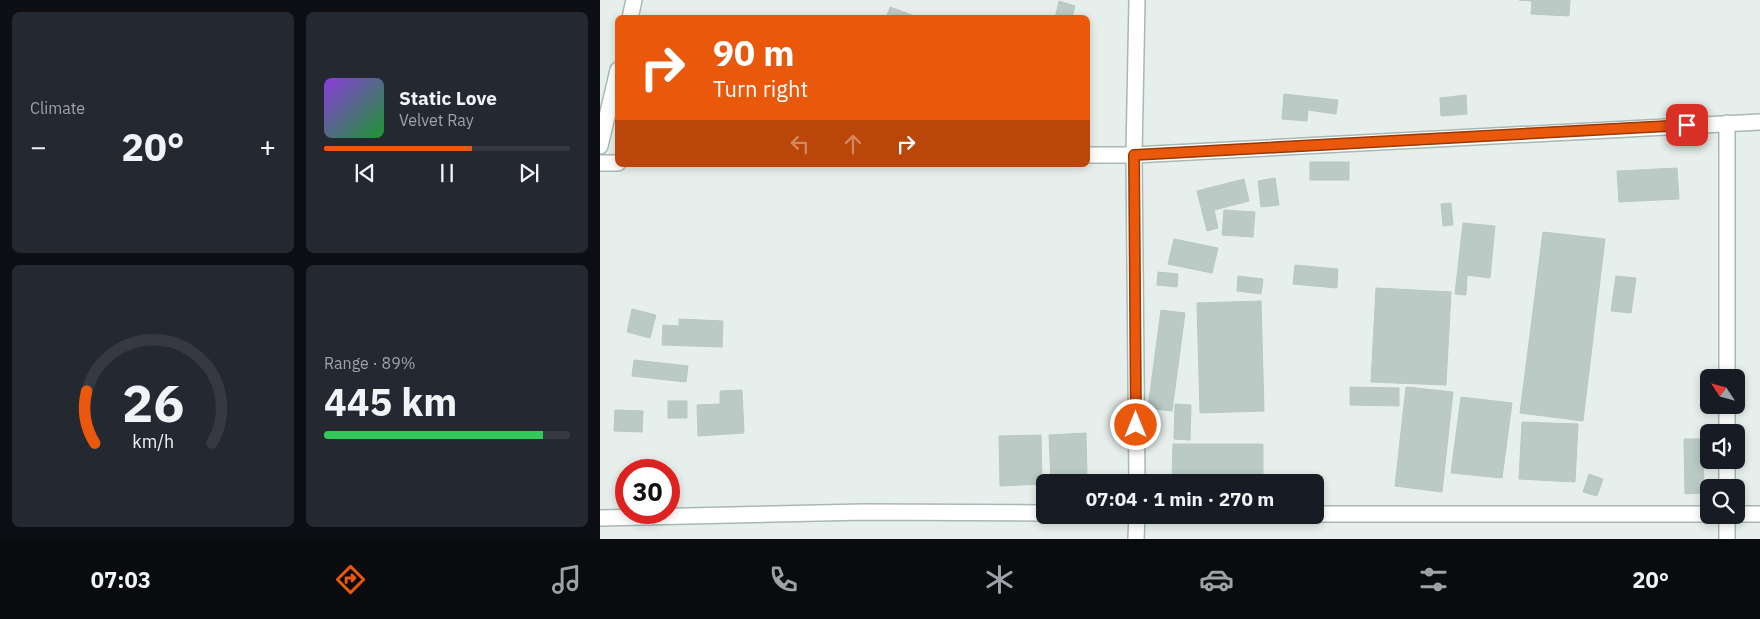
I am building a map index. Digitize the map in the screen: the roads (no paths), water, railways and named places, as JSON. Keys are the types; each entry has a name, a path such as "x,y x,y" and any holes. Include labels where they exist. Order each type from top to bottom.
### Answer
{"street":[{"path":"631,15 634,0"},
{"path":"1135,1 1134,155 1137,474"},
{"path":"600,146 615,83"},
{"path":"1090,155 1134,155 1760,122"},
{"path":"1727,123 1727,369"},
{"path":"600,163 615,163"},
{"path":"600,518 864,512 1036,513"},
{"path":"1324,514 1700,514"},
{"path":"1745,514 1760,514"},
{"path":"1136,539 1137,524"},
{"path":"1727,524 1727,539"}]}
